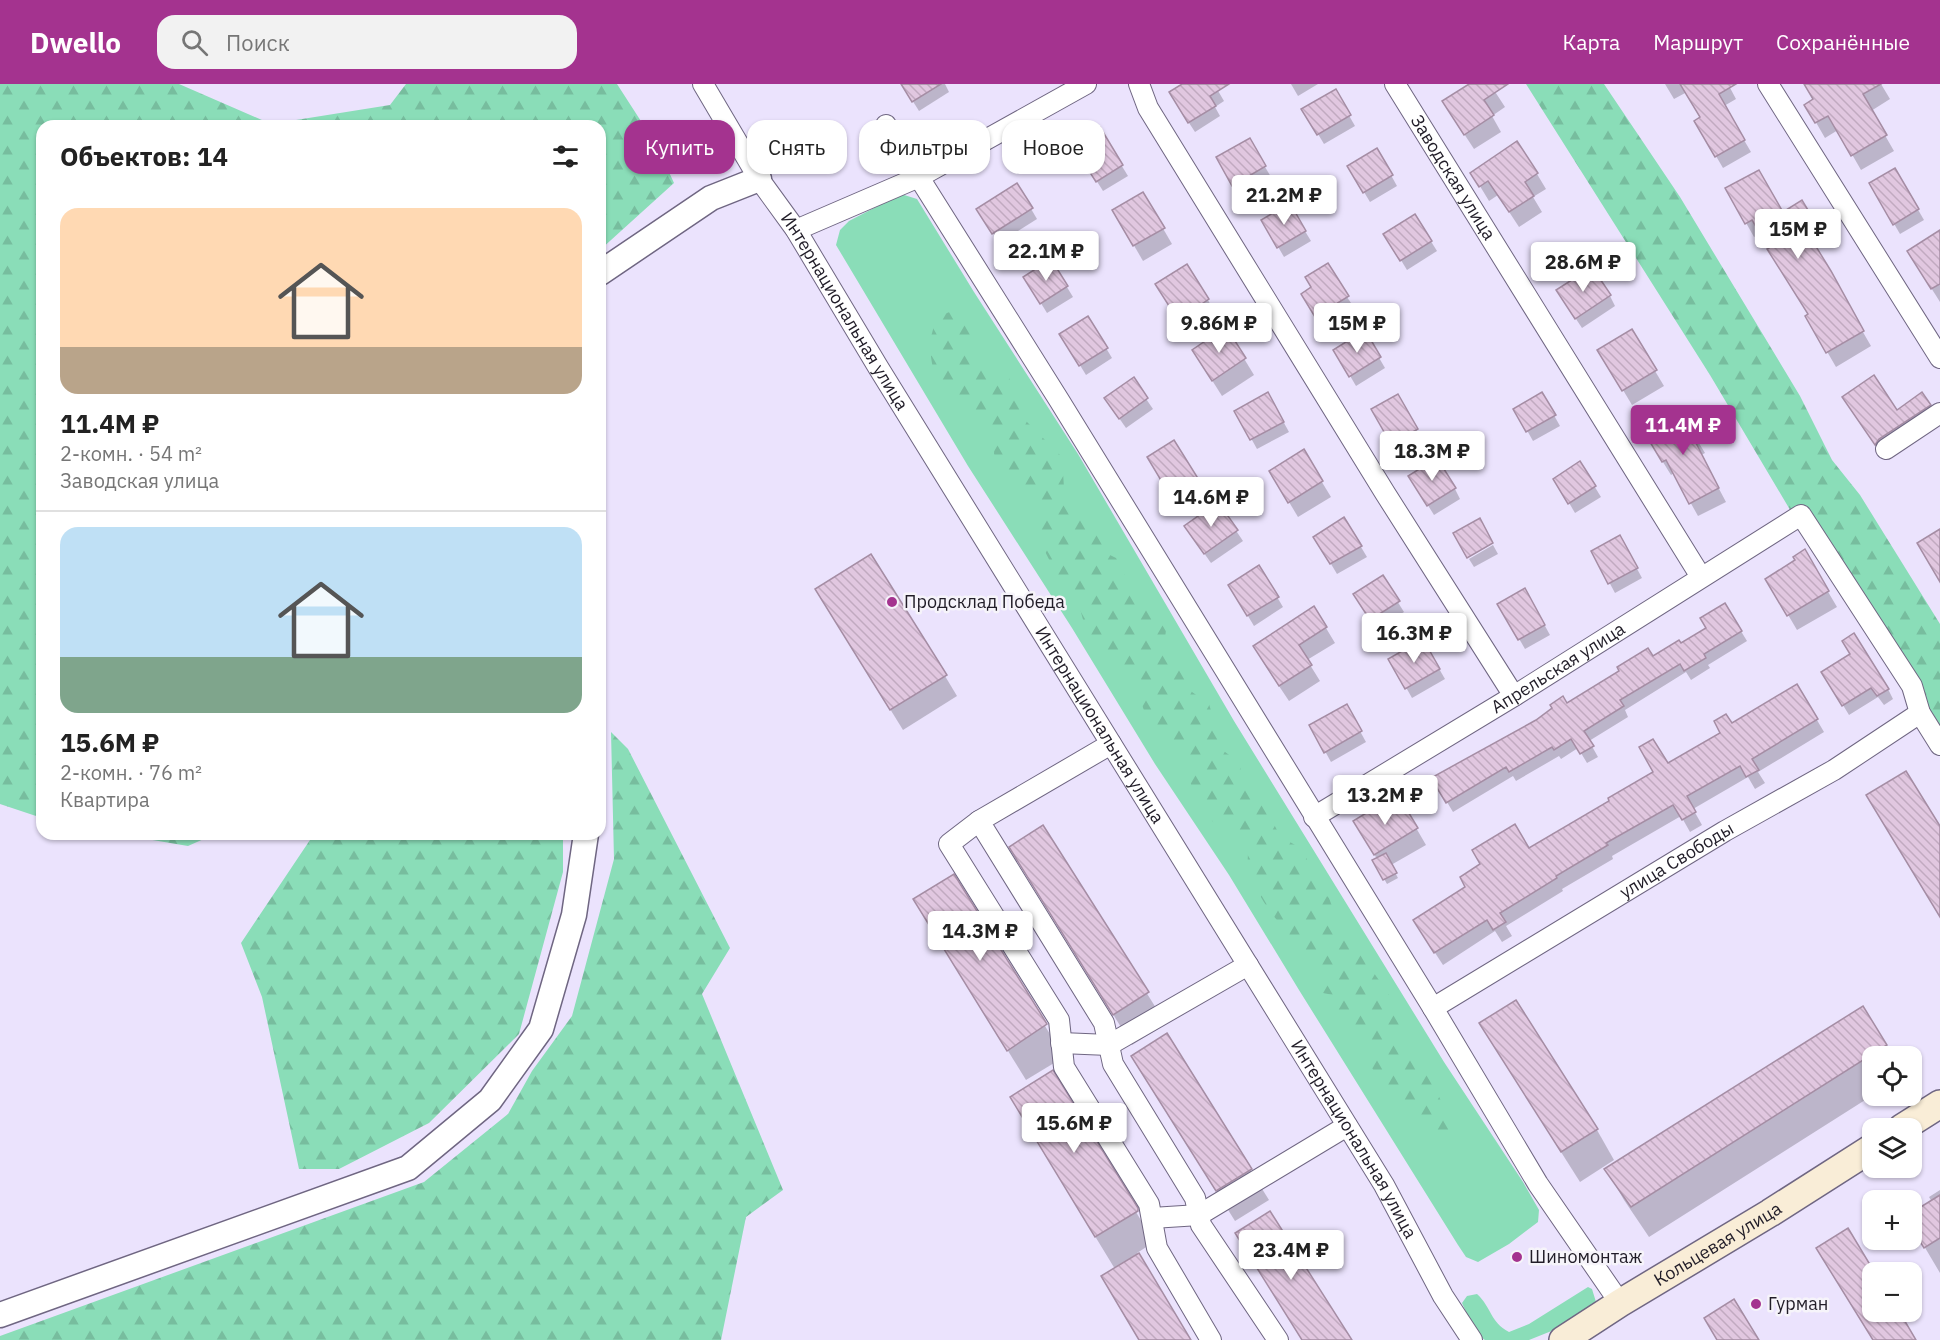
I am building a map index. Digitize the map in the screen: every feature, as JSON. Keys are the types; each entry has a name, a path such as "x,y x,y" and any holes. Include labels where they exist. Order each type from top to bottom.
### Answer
{"main road":[{"path":"1918,1118 1940,1104"},
{"name":"Кольцевая улица","path":"1563,1340 1862,1154"}],"street":[{"name":"Интернациональная улица","path":"703,84 759,179 796,230 872,358 1384,1185 1443,1296 1472,1340"},
{"path":"796,230 919,177 1086,84"},
{"path":"1139,84 1148,108 1385,493 1514,696"},
{"name":"Заводская улица","path":"1395,84 1701,577"},
{"path":"1768,84 1940,358"},
{"path":"917,174 1433,1008 1538,1184 1620,1303"},
{"path":"606,269 711,198 759,179"},
{"path":"1886,448 1940,413"},
{"name":"Апрельская улица","path":"1314,817 1514,696 1801,515 1911,686 1920,713"},
{"path":"1920,713 1940,744"},
{"name":"улица Свободы","path":"1433,1008 1725,831 1834,770 1920,713"},
{"path":"1111,744 979,821 950,844 1059,1020 1064,1067 1149,1204 1157,1248 1211,1340"},
{"path":"979,821 1104,1023 1113,1064 1195,1198 1201,1225 1278,1340"},
{"path":"0,1315 408,1168 490,1100 541,1029 574,915 585,840"},
{"path":"1061,1042 1109,1045 1248,964"},
{"path":"1152,1218 1199,1215 1347,1126"}],"green space":[{"path":"0,84 179,84 262,120 36,120 36,816 0,804"},
{"path":"406,84 617,84 640,120 624,120 624,174 670,174 674,183 606,245 606,120 296,120 390,105"},
{"path":"1526,84 1604,84 1680,197 1800,396 1832,460 1860,495 1940,624 1940,732 1802,530 1710,375"},
{"path":"901,194 917,199 1078,454 1234,721 1444,1062 1539,1210 1538,1222 1509,1244 1478,1262 1466,1257 1458,1245 1229,875 1155,764 1072,628 968,466 836,245 840,230 849,221"},
{"path":"952,311 960,315 970,326 975,351 989,373 1007,373 1027,422 1062,457 1065,503 1098,523 1104,552 1116,558 1138,602 1157,615 1166,630 1164,646 1185,660 1192,668 1187,675 1192,692 1209,704 1215,724 1225,730 1221,749 1240,763 1241,776 1261,789 1263,803 1280,836 1295,845 1307,859 1304,873 1329,898 1340,928 1362,949 1371,969 1409,1030 1402,1043 1411,1057 1429,1074 1452,1126 1456,1141 1443,1145 1405,1105 1385,1088 1372,1068 1367,1039 1350,1026 1336,1009 1338,996 1323,993 1312,966 1312,959 1274,916 1258,892 1248,865 1249,841 1220,827 1206,815 1200,806 1182,757 1172,739 1148,720 1141,701 1142,680 1117,671 1111,654 1087,634 1074,587 1057,575 1031,524 1041,511 1032,489 1006,475 994,454 995,429 976,420 949,395 934,376 929,344 934,326 942,315"},
{"path":"611,732 628,749 730,948 702,994 783,1190 746,1217 721,1340 0,1340 0,1336 424,1182 508,1114 532,1071 572,1016 614,859"},
{"path":"152,840 202,840 188,846"},
{"path":"310,840 563,840 563,872 519,1034 429,1123 339,1169 299,1169 262,997 241,943"},
{"path":"1588,1287 1592,1289 1596,1302 1554,1330 1529,1340 1485,1340 1476,1334 1462,1303 1467,1296 1477,1294 1498,1324 1509,1332 1529,1324"}],"building":[{"path":"901,84 941,84 912,102"},
{"path":"1182,84 1229,84 1210,96 1216,106 1188,123 1169,92"},
{"path":"1469,84 1508,84 1484,100 1494,115 1464,135 1442,101"},
{"path":"1680,84 1736,84 1719,94 1745,140 1715,157 1694,121 1700,117"},
{"path":"1804,84 1881,84 1863,94 1887,135 1851,156 1828,116 1815,123 1804,105 1813,99"},
{"path":"1336,89 1351,115 1317,135 1301,109"},
{"path":"1105,135 1123,165 1096,182 1091,174 1105,174"},
{"path":"1250,138 1266,166 1232,186 1216,157"},
{"path":"1517,141 1538,173 1525,182 1534,196 1509,212 1488,181 1479,187 1470,173"},
{"path":"1377,148 1393,175 1363,193 1347,166"},
{"path":"1895,168 1919,209 1893,225 1869,183"},
{"path":"1759,170 1783,212 1802,200 1811,215 1801,222 1864,331 1826,353 1805,316 1808,314 1767,249 1769,248 1752,220 1745,224 1725,188"},
{"path":"1017,183 1033,208 992,234 976,209"},
{"path":"1143,192 1165,228 1133,246 1112,210"},
{"path":"1290,203 1306,231 1277,248 1261,220"},
{"path":"1415,214 1432,241 1400,261 1383,234"},
{"path":"1940,230 1940,284 1931,289 1907,251"},
{"path":"1051,259 1068,286 1040,304 1023,277"},
{"path":"1328,263 1349,296 1315,317 1301,294 1311,287 1305,277"},
{"path":"1187,264 1209,299 1178,320 1155,284"},
{"path":"1592,267 1611,295 1575,319 1556,290"},
{"path":"1088,316 1108,348 1079,366 1059,334"},
{"path":"1226,327 1246,358 1212,381 1192,350"},
{"path":"1632,329 1657,370 1622,391 1597,350"},
{"path":"1365,330 1381,357 1349,377 1333,350"},
{"path":"1874,375 1897,410 1922,392 1931,405 1879,439 1875,445 1842,397"},
{"path":"1134,377 1148,398 1119,419 1104,398"},
{"path":"1268,392 1284,422 1250,440 1234,411"},
{"path":"1542,392 1556,415 1526,432 1513,409"},
{"path":"1398,394 1418,429 1391,444 1371,409"},
{"path":"1680,409 1699,439 1695,441 1719,488 1689,504 1666,460 1662,462 1644,432"},
{"path":"1174,440 1199,480 1171,497 1147,457"},
{"path":"1304,449 1323,481 1288,503 1269,471"},
{"path":"1437,458 1456,488 1427,506 1408,476"},
{"path":"1580,461 1596,486 1568,504 1553,479"},
{"path":"1218,502 1238,530 1204,554 1184,526"},
{"path":"1344,517 1362,546 1330,564 1313,537"},
{"path":"1480,518 1493,543 1467,558 1453,533"},
{"path":"1940,529 1940,582 1917,543"},
{"path":"1620,535 1638,568 1608,584 1591,551"},
{"path":"1805,549 1829,591 1787,616 1765,579 1795,560 1793,557"},
{"path":"871,554 947,675 890,710 815,589"},
{"path":"1259,565 1279,597 1247,616 1228,585"},
{"path":"1383,575 1400,601 1370,620 1353,594"},
{"path":"1525,588 1545,625 1518,640 1497,604"},
{"path":"1725,603 1742,631 1704,654 1706,658 1684,671 1680,664 1620,700 1624,706 1584,731 1594,746 1580,754 1571,739 1554,750 1552,747 1509,772 1506,767 1446,803 1431,778 1536,720 1552,708 1550,705 1563,696 1567,703 1619,671 1617,667 1648,648 1653,656 1679,640 1681,643 1706,628 1700,618"},
{"path":"1314,606 1327,627 1299,645 1312,665 1279,686 1253,646"},
{"path":"1854,633 1889,689 1877,696 1871,688 1842,706 1821,672 1850,654 1842,641"},
{"path":"1423,639 1440,669 1405,689 1388,659"},
{"path":"1797,684 1818,719 1752,759 1759,770 1746,777 1740,766 1687,796 1696,812 1682,820 1673,805 1606,843 1608,845 1500,913 1506,922 1493,930 1487,920 1434,953 1413,920 1465,887 1460,877 1480,864 1472,850 1515,824 1529,848 1653,772 1639,747 1653,739 1668,763 1720,733 1714,721 1726,714 1732,723"},
{"path":"1347,704 1362,731 1324,753 1309,725"},
{"path":"1906,771 1940,826 1940,917 1866,795"},
{"path":"1401,800 1418,828 1374,855 1353,821 1381,804 1385,810"},
{"path":"1043,825 1149,992 1113,1015 1009,847"},
{"path":"1386,853 1397,873 1383,880 1372,860"},
{"path":"954,874 1047,1024 1007,1051 913,899"},
{"path":"1516,1000 1598,1129 1561,1152 1479,1023"},
{"path":"1863,1006 1887,1045 1862,1046 1862,1061 1631,1207 1604,1169"},
{"path":"1167,1033 1252,1169 1216,1191 1131,1056"},
{"path":"1053,1070 1138,1208 1138,1211 1095,1237 1010,1097"},
{"path":"1940,1195 1940,1238 1924,1248 1922,1245 1922,1206"},
{"path":"1270,1211 1352,1340 1302,1340 1235,1233"},
{"path":"1848,1228 1868,1262 1862,1262 1862,1322 1905,1322 1916,1340 1873,1340 1816,1248"},
{"path":"1139,1253 1191,1340 1139,1340 1101,1276"},
{"path":"1734,1299 1759,1340 1717,1340 1704,1318"}],"place":[{"name":"Продсклад Победа","path":"892,602"},
{"name":"Шиномонтаж","path":"1517,1257"},
{"name":"Гурман","path":"1756,1304"}]}
